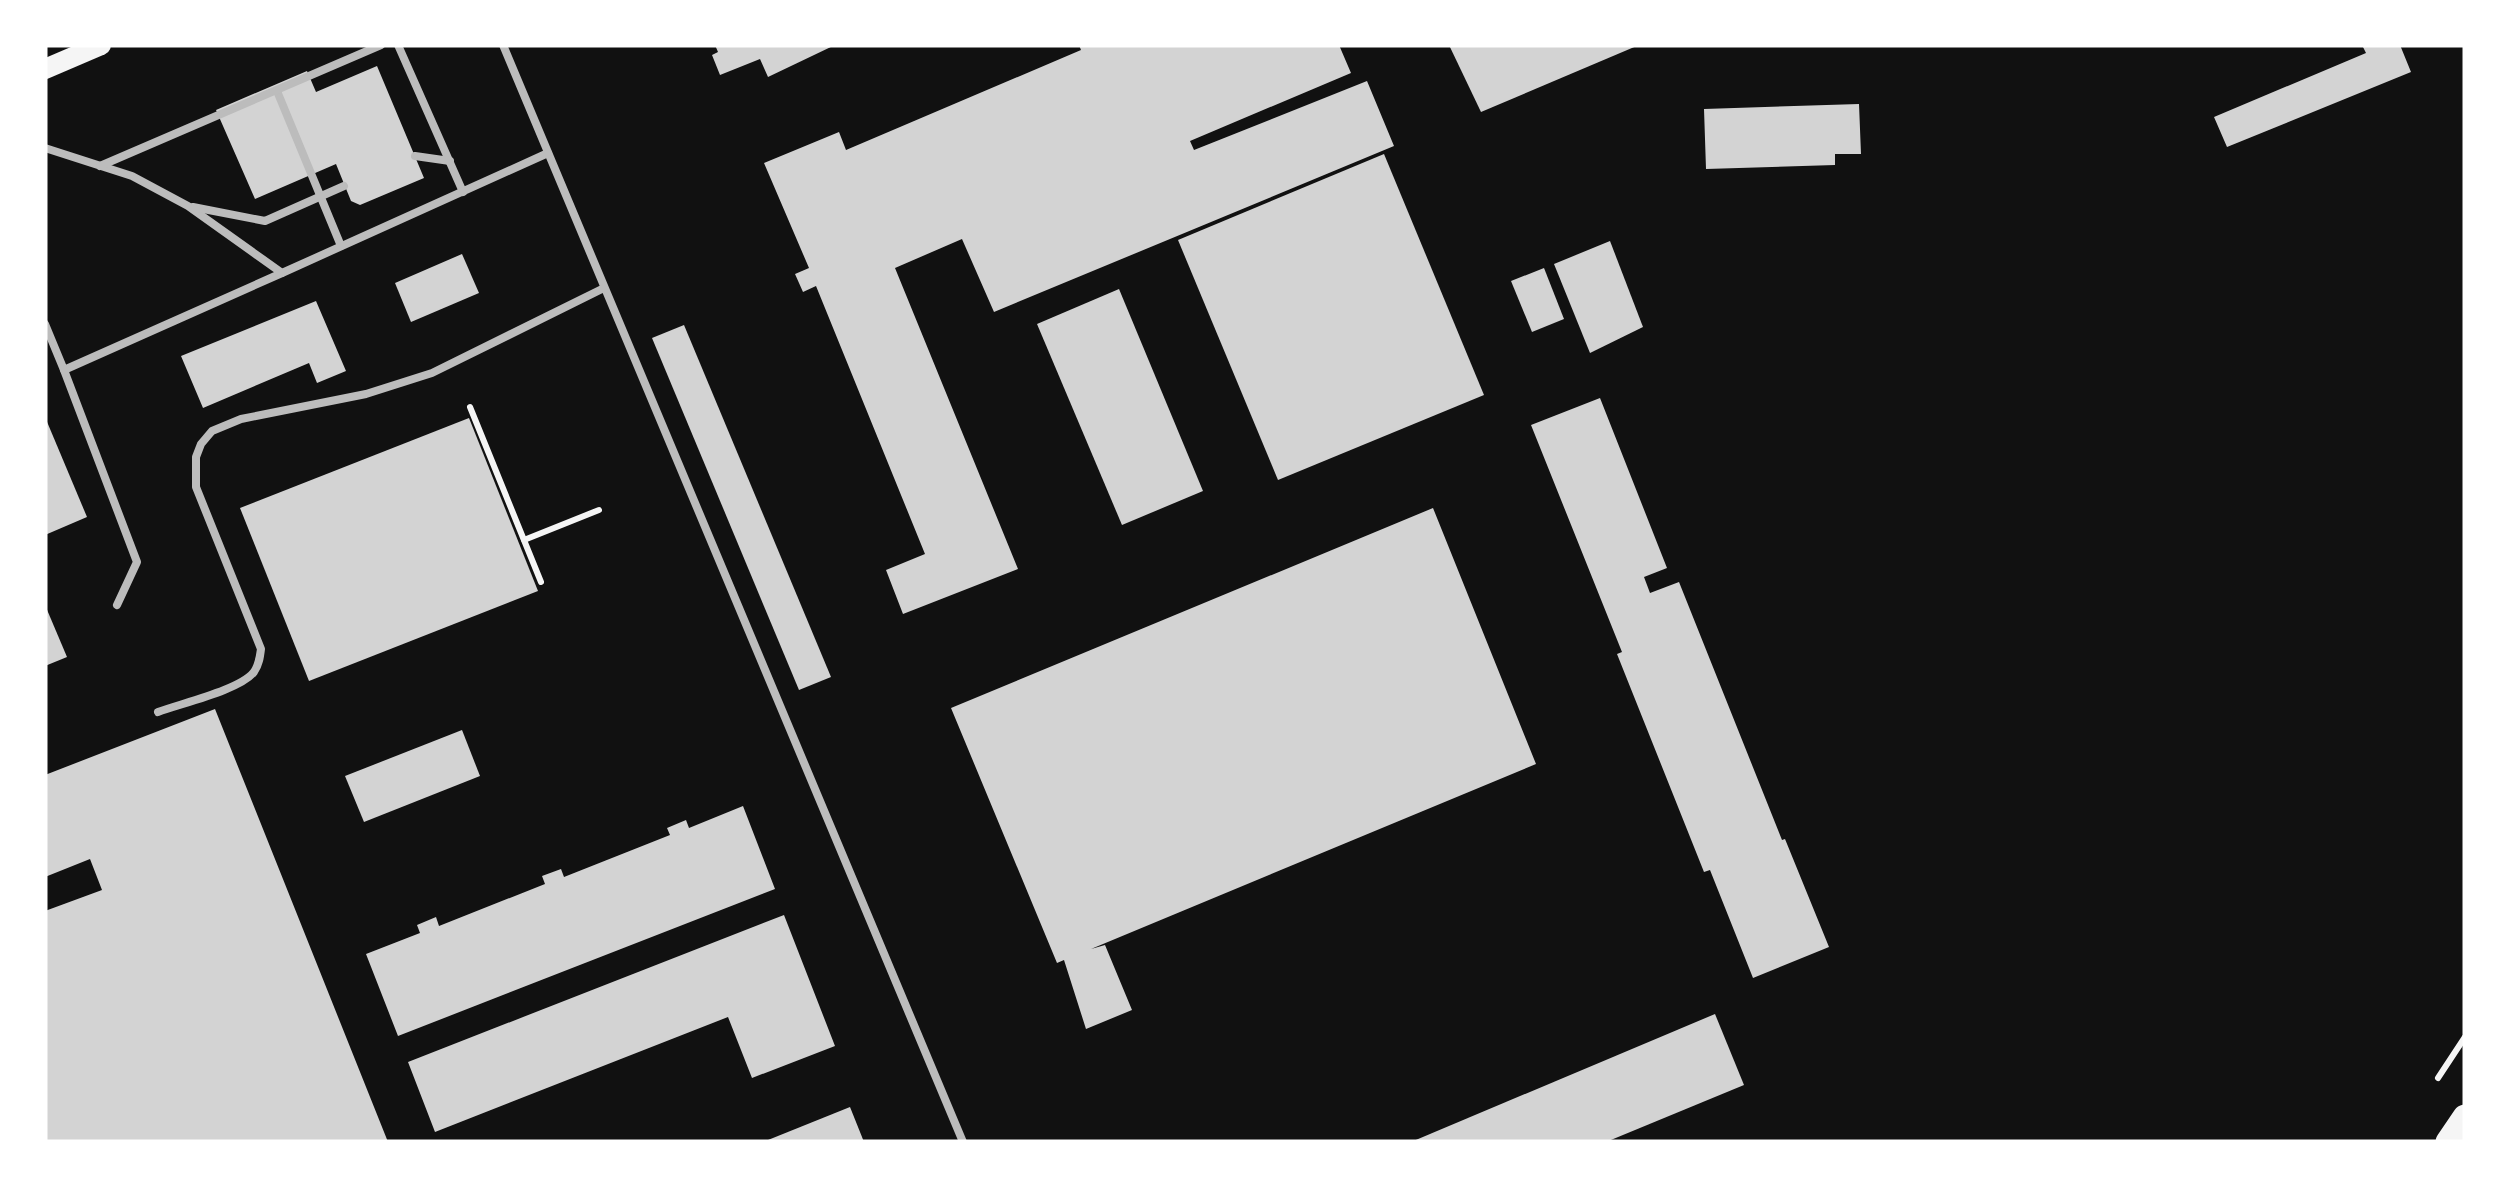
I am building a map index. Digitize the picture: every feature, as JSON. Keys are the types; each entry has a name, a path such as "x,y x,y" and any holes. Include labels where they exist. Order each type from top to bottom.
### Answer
{"main road":[{"path":"45,68 101,45"},
{"path":"2448,1142 2465,1116"}],"lane":[{"path":"100,166 380,45"},
{"path":"398,45 463,192"},
{"path":"502,45 963,1142"},
{"path":"277,91 341,246"},
{"path":"45,148 132,176 188,206 282,272"},
{"path":"64,370 548,153"},
{"path":"415,156 450,162"},
{"path":"188,206 265,221 344,186"},
{"path":"158,712 242,682 259,662 260,649 196,486 196,458 212,431 226,422 366,394 432,373 604,288"},
{"path":"45,324 137,562 117,605"}],"path":[{"path":"470,407 541,582"},
{"path":"524,540 599,510"},
{"path":"2438,1078 2465,1036"}],"building":[{"path":"715,45 835,45 768,77 760,59 720,75 712,55 718,52"},
{"path":"1079,45 1339,45 1351,73 1190,141 1194,150 1367,81 1394,146 994,312 962,239 895,268 1018,569 903,614 886,570 925,554 816,286 803,292 795,274 809,268 764,163 839,132 846,150 1081,50"},
{"path":"1449,45 1639,45 1481,112"},
{"path":"2362,45 2400,45 2411,72 2227,147 2214,117 2366,53"},
{"path":"377,66 424,178 360,205 351,201 336,164 255,199 216,110 307,71 316,92"},
{"path":"1859,104 1861,154 1835,154 1835,165 1706,169 1704,109"},
{"path":"1384,154 1484,395 1278,480 1178,240"},
{"path":"1610,241 1643,327 1590,353 1554,264"},
{"path":"462,254 479,293 411,322 395,283"},
{"path":"1544,268 1564,319 1532,332 1511,281"},
{"path":"1119,289 1203,491 1122,525 1037,324"},
{"path":"316,301 346,371 317,383 309,363 203,408 181,356"},
{"path":"684,325 831,677 799,690 652,338"},
{"path":"1600,398 1667,568 1644,577 1650,593 1679,582 1829,947 1753,978 1710,870 1704,872 1531,425"},
{"path":"45,417 87,517 45,535"},
{"path":"469,418 538,591 309,681 240,508"},
{"path":"1433,508 1536,764 1091,949 1105,945 1132,1010 1086,1029 1064,960 1057,963 951,708"},
{"path":"45,605 67,657 45,666"},
{"path":"215,709 388,1142 45,1142 45,911 102,890 90,859 45,877 45,775"},
{"path":"462,730 480,776 364,822 345,776"},
{"path":"743,806 775,889 398,1036 366,954 420,933 417,925 436,917 439,926 545,884 542,876 561,869 564,877 670,835 667,828 686,820 689,828"},
{"path":"784,915 835,1046 752,1078 728,1017 435,1132 408,1062"},
{"path":"1715,1014 1744,1085 1606,1142 1411,1142"},
{"path":"850,1107 864,1142 763,1142"}]}
